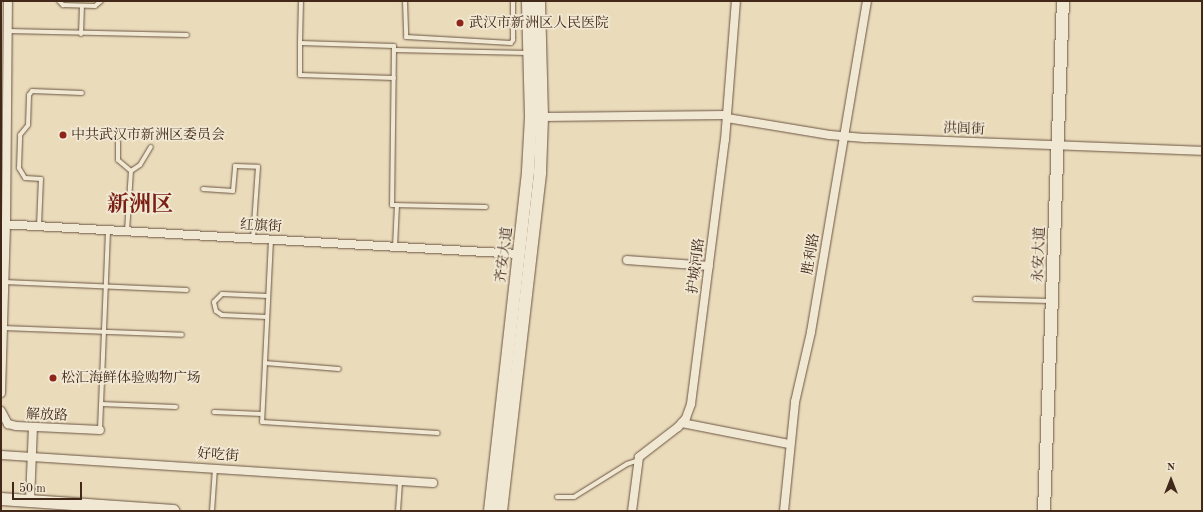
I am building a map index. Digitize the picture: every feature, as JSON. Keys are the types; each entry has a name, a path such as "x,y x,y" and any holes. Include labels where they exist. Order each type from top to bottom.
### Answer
{"main road":[{"name":"齐安大道","path":"501,511 537,198 542,117 528,1"},
{"name":"齐安大道","path":"490,511 530,144 539,1"},
{"name":"永安大道","path":"1044,511 1063,1"},
{"path":"1,499 96,508 174,511"}],"street":[{"path":"1,393 4,282 3,224 6,35 8,1"},
{"name":"护城河路","path":"636,461 682,423 691,404 727,116 736,1"},
{"name":"胜利路","path":"784,511 789,444 845,136 867,1"},
{"name":"洪闾街","path":"542,117 727,116 845,136 1202,151"},
{"name":"红旗街","path":"3,224 519,254"},
{"path":"628,260 709,266"},
{"name":"解放路","path":"1,411 8,424 33,427 100,430"},
{"path":"682,423 789,444"},
{"path":"30,501 33,427"},
{"name":"好吃街","path":"1,454 215,467 433,483"},
{"path":"632,511 636,461"}],"lane":[{"path":"59,1 63,5 82,6 95,6 101,1"},
{"path":"301,1 300,75 394,78"},
{"path":"405,1 406,37 511,43 513,40 512,1"},
{"path":"81,34 82,6"},
{"path":"6,35 187,35"},
{"path":"300,43 394,46 392,205 486,207"},
{"path":"394,50 535,53"},
{"path":"38,226 41,179 25,178 19,168 20,135 28,125 29,95 32,91 82,93"},
{"path":"118,142 118,160 130,171"},
{"path":"130,171 140,164 151,146"},
{"path":"203,189 233,191 234,166 258,168 253,239"},
{"path":"127,231 130,171"},
{"path":"396,247 397,205"},
{"path":"100,430 108,230"},
{"path":"271,240 262,422 438,433"},
{"path":"4,282 187,290"},
{"path":"267,317 222,315 216,312 214,302 222,294 268,296"},
{"path":"975,299 1052,301"},
{"path":"3,328 182,335"},
{"path":"265,363 339,369"},
{"path":"101,404 176,407"},
{"path":"214,412 262,414"},
{"path":"557,497 574,497 627,464 636,461"},
{"path":"212,511 215,467"},
{"path":"398,511 400,481"}],"place":[{"name":"武汉市新洲区人民医院","path":"460,23"},
{"name":"中共武汉市新洲区委员会","path":"63,135"},
{"name":"松汇海鲜体验购物广场","path":"53,378"}],"district":[{"name":"新洲区","path":"140,206"}]}
